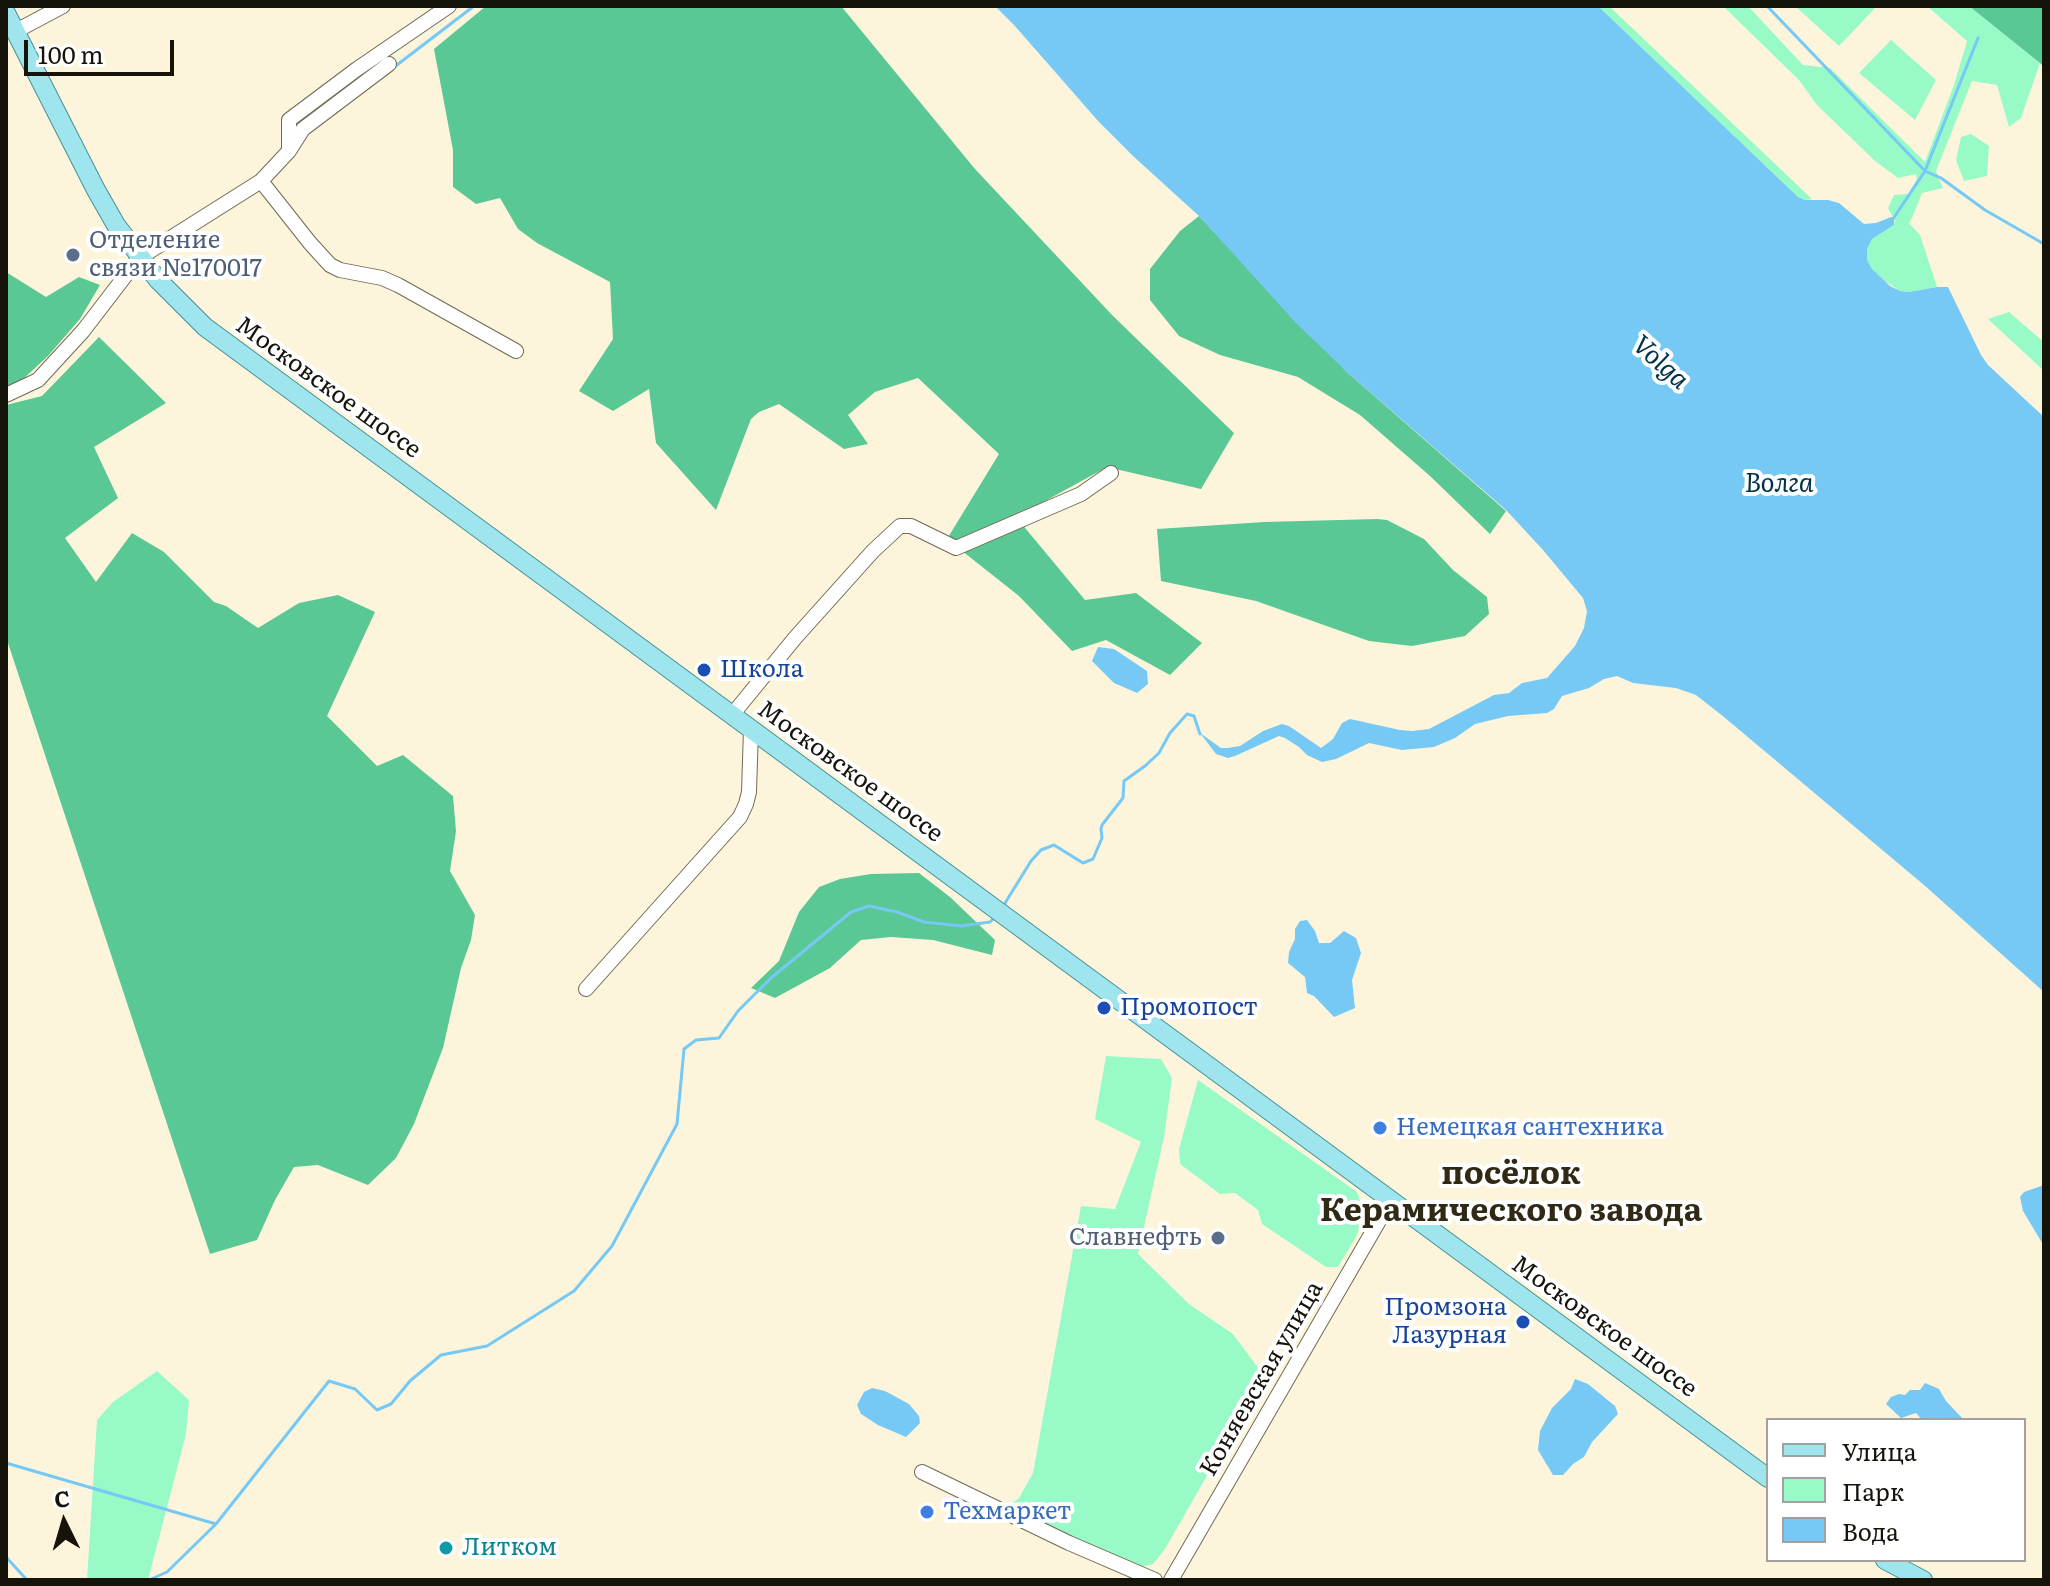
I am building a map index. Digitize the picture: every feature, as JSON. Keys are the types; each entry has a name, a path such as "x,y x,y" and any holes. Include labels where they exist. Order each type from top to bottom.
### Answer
{"main road":[{"name":"Московское шоссе","path":"6,13 101,199 139,258 179,303 215,335 1766,1477"},
{"path":"1889,1562 1923,1580"}],"street":[{"path":"16,31 63,6"},
{"path":"289,151 289,120 449,6"},
{"path":"6,395 38,380 83,331 139,258 261,181 289,151 303,129 389,64"},
{"path":"261,181 330,265 398,285 516,351"},
{"path":"732,715 795,638 873,551 900,526 911,526 956,548 1081,494 1111,473"},
{"path":"586,989 740,817 749,792 751,729"},
{"name":"Коняевская улица","path":"1171,1580 1391,1200"},
{"path":"922,1472 1069,1543 1155,1580"}],"green space":[{"path":"486,6 841,6 975,169 1113,316 1234,433 1201,489 1107,467 1016,517 1085,600 1136,593 1202,643 1170,675 1106,640 1072,651 1019,596 947,539 999,454 918,378 875,392 848,415 868,444 844,449 779,404 759,412 751,419 716,510 656,443 649,389 613,411 579,391 613,339 610,282 537,243 518,229 500,198 476,204 453,187 453,150 434,49"},
{"path":"1598,6 1609,6 1812,199 1798,197"},
{"path":"1723,6 1748,6 1803,65 1830,68 1925,162 1967,41 1927,6 1969,6 2040,63 2021,118 2009,127 1997,85 1972,81 1936,171 1943,188 1922,193 1909,223 1920,235 1937,287 1900,291 1882,279 1867,260 1867,249 1872,239 1894,225 1888,208 1894,195 1908,194 1917,179 1916,174 1898,178 1875,161 1817,105 1799,80"},
{"path":"1795,6 1877,6 1839,46"},
{"path":"1969,6 2044,6 2044,67 2040,63"},
{"path":"1891,40 1936,80 1915,120 1859,73"},
{"path":"1971,134 1989,146 1987,176 1964,181 1956,160 1961,137"},
{"path":"1199,216 1348,373 1506,511 1490,534 1360,415 1298,377 1220,355 1179,336 1150,300 1150,269 1180,231"},
{"path":"6,272 46,297 79,277 100,285 80,319 48,356 20,382 6,388"},
{"path":"2009,312 2044,342 2044,371 1988,319"},
{"path":"99,337 166,403 94,447 118,498 65,538 96,582 132,533 164,552 214,602 226,606 258,628 299,603 338,595 375,612 327,716 377,766 403,755 453,796 456,831 450,871 475,915 443,1048 414,1124 396,1158 368,1185 318,1165 294,1167 257,1240 210,1254 6,637 6,405 42,396"},
{"path":"1387,520 1424,539 1453,570 1487,597 1489,614 1465,636 1412,646 1369,641 1256,601 1161,581 1157,529"},
{"path":"919,873 950,897 995,940 992,955 933,940 891,937 861,940 830,968 775,998 751,988 779,961 799,912 819,887 840,879 871,874"},
{"path":"1106,1056 1161,1059 1172,1078 1164,1137 1138,1254 1189,1304 1233,1334 1264,1376 1165,1549 1153,1564 1138,1568 1013,1508 1013,1503 1033,1473 1081,1206 1115,1209 1141,1142 1095,1119"},
{"path":"1198,1080 1357,1192 1361,1221 1357,1235 1338,1267 1326,1267 1262,1224 1258,1210 1235,1193 1220,1194 1180,1164 1179,1149"},
{"path":"157,1371 189,1400 186,1434 148,1580 87,1580 97,1420 113,1402"}],"water":[{"name":"Волга","path":"995,6 1598,6 1798,197 1839,203 1864,224 1894,218 1894,225 1872,239 1867,249 1867,260 1872,269 1900,291 1948,287 1988,365 2044,417 2044,992 1924,885 1724,717 1696,695 1676,688 1633,683 1617,676 1604,679 1589,688 1562,696 1554,709 1547,713 1508,716 1475,724 1455,738 1434,747 1402,750 1369,743 1336,759 1322,762 1279,736 1228,758 1216,754 1200,733 1221,748 1228,748 1240,746 1263,731 1282,724 1321,748 1333,739 1342,723 1350,719 1400,730 1429,729 1494,695 1509,693 1522,683 1547,678 1575,646 1584,628 1587,611 1583,598 1506,510 1348,373 1296,323 1199,216 1099,122"},
{"path":"1098,647 1114,649 1147,671 1148,684 1137,693 1114,683 1092,661"},
{"path":"1307,920 1319,943 1330,943 1344,931 1356,938 1361,953 1352,980 1355,1008 1334,1017 1314,996 1307,993 1305,977 1288,963 1295,929 1300,921"},
{"path":"2044,1185 2044,1246 2023,1211 2020,1197 2024,1192"},
{"path":"1575,1379 1588,1384 1615,1406 1618,1414 1592,1442 1584,1457 1563,1475 1553,1475 1538,1450 1540,1431 1552,1408 1571,1389"},
{"path":"1925,1383 1939,1389 1962,1418 1920,1418 1916,1413 1901,1418 1886,1404 1891,1397 1920,1390"},
{"path":"872,1388 885,1391 909,1404 919,1416 920,1423 906,1437 861,1414 857,1405 864,1392"}],"waterway":[{"path":"393,68 474,6"},
{"path":"1767,6 1925,171 2044,244"},
{"path":"1893,219 1925,171 1978,38"},
{"path":"1002,908 1041,850 1054,845 1083,863 1093,859 1102,838 1102,825 1123,798 1124,781 1159,753 1170,733 1187,714 1194,716 1200,734"},
{"path":"149,1580 167,1572 216,1524 329,1381 355,1389 377,1410 391,1404 410,1381 441,1355 487,1346 574,1291 612,1246 677,1124 684,1049 696,1040 719,1038 738,1011 771,978 851,912 869,906 924,922 961,926 990,922 995,917"},
{"path":"6,1463 216,1524"},
{"path":"6,1557 27,1580"}],"place":[{"name":"Отделение связи №170017","path":"73,255"},
{"name":"Школа","path":"704,670"},
{"name":"Промопост","path":"1104,1008"},
{"name":"Немецкая сантехника","path":"1380,1128"},
{"name":"Славнефть","path":"1218,1238"},
{"name":"Промзона Лазурная","path":"1523,1322"},
{"name":"Техмаркет","path":"927,1512"},
{"name":"Литком","path":"446,1548"}],"district":[{"name":"посёлок Керамического завода","path":"1511,1194"}],"water label":[{"name":"Volga","path":"1660,363"}]}
